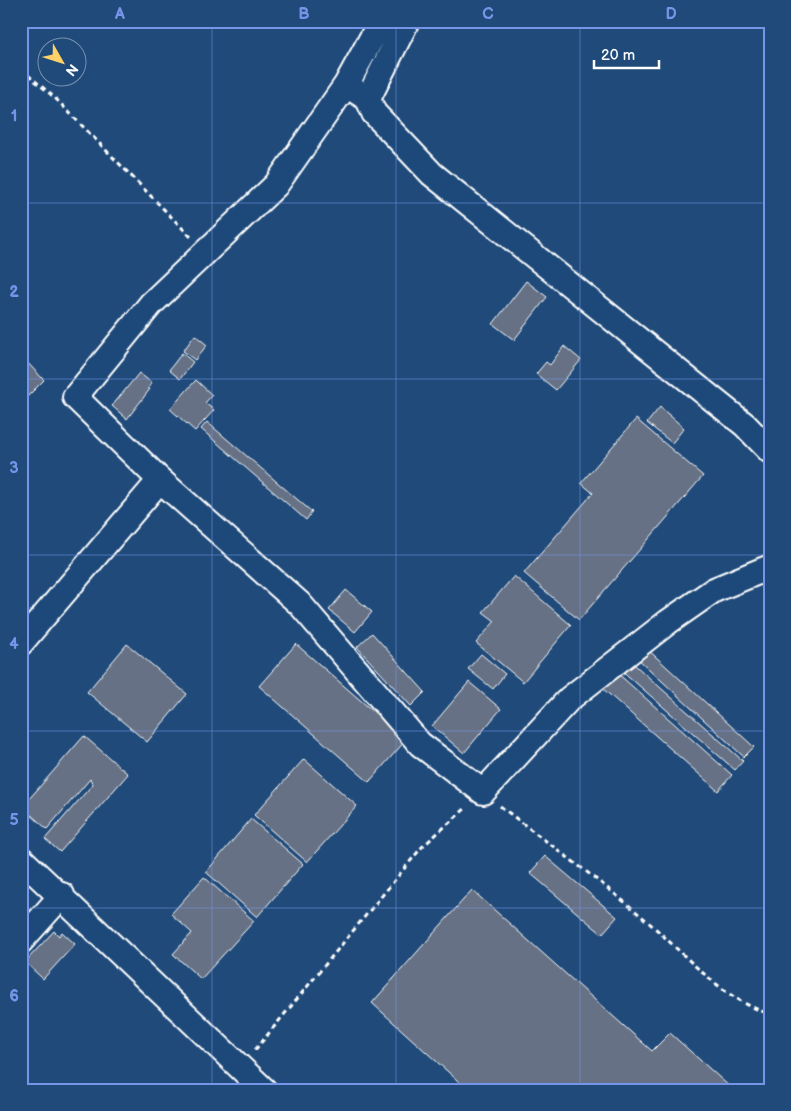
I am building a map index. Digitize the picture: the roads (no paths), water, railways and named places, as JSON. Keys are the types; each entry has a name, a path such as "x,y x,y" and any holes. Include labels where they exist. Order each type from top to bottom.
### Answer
{"street":[{"path":"380,21 346,85 276,185 151,304 75,397 160,480 300,604 420,744 483,792 569,699 668,622 714,590 770,567"},
{"path":"368,99 407,21"},
{"path":"346,85 368,99 374,113 432,174 745,425 770,451"},
{"path":"21,643 160,480"},
{"path":"21,859 264,1090"},
{"path":"21,941 62,896"}]}
